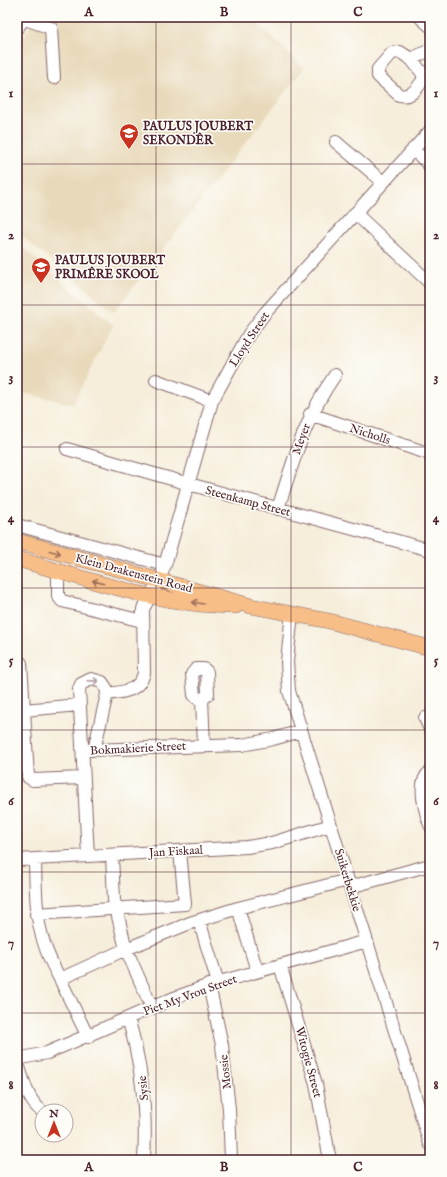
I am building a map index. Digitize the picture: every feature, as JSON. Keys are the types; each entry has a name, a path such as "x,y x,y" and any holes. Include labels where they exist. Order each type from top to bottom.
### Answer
{"main road":[{"name":"Klein Drakenstein Road","path":"17,541 215,594 251,606 292,613 430,648"},
{"name":"Klein Drakenstein Road","path":"17,559 151,596 213,606 251,606"}],"street":[{"path":"420,17 430,26"},
{"path":"22,21 51,23 54,78"},
{"path":"412,59 430,50"},
{"name":"Lloyd Street","path":"107,694 135,687 143,680 142,621 145,604 151,596 165,565 212,401 246,340 265,313 430,131"},
{"path":"336,142 383,182"},
{"path":"413,149 430,166"},
{"path":"355,213 430,283"},
{"name":"Meyer","path":"278,509 297,448 310,414 334,375"},
{"path":"156,380 212,401"},
{"name":"Nicholls","path":"310,414 430,454"},
{"name":"Steenkamp Street","path":"67,449 278,509 430,550"},
{"path":"17,525 165,565"},
{"path":"58,571 58,596 62,601 142,621"},
{"name":"Suikerbekkie","path":"292,613 287,678 301,731 430,1144"},
{"path":"21,663 28,777 33,780 83,778"},
{"path":"81,751 79,689 81,684 91,679 102,682 106,688 107,694 94,750"},
{"path":"202,700 204,745"},
{"path":"24,710 79,705"},
{"name":"Bokmakierie Street","path":"88,856 81,751 255,743 301,731"},
{"path":"430,772 423,781 423,789 430,825"},
{"name":"Jan Fiskaal","path":"17,860 260,845 331,825"},
{"name":"Mossie","path":"180,851 186,904 195,922 214,984 229,1109 231,1160"},
{"path":"112,855 116,908 126,949 152,1008"},
{"path":"35,859 36,914 43,941 51,963 88,1037"},
{"path":"60,979 126,949 195,922 238,908 349,884 430,864"},
{"path":"36,914 186,904"},
{"path":"238,908 257,971"},
{"name":"Piet My Vrou Street","path":"17,1060 47,1053 88,1037 152,1008 214,984 367,941"},
{"name":"Witogie Street","path":"280,965 316,1084 330,1160"},
{"name":"Sysie","path":"128,1018 141,1069 145,1097 144,1160"},
{"path":"17,1060 34,1105"}],"shaded area":[{"name":"PAULUS JOUBERT SEKONDÊR","path":"37,17 251,17 304,68 114,312 17,232 17,44"},
{"name":"PAULUS JOUBERT PRIMÊRE SKOOL","path":"17,243 113,325 73,404 17,392"}],"place":[{"name":"PAULUS JOUBERT SEKONDÊR","path":"129,150"},
{"name":"PAULUS JOUBERT PRIMÊRE SKOOL","path":"41,284"}]}
